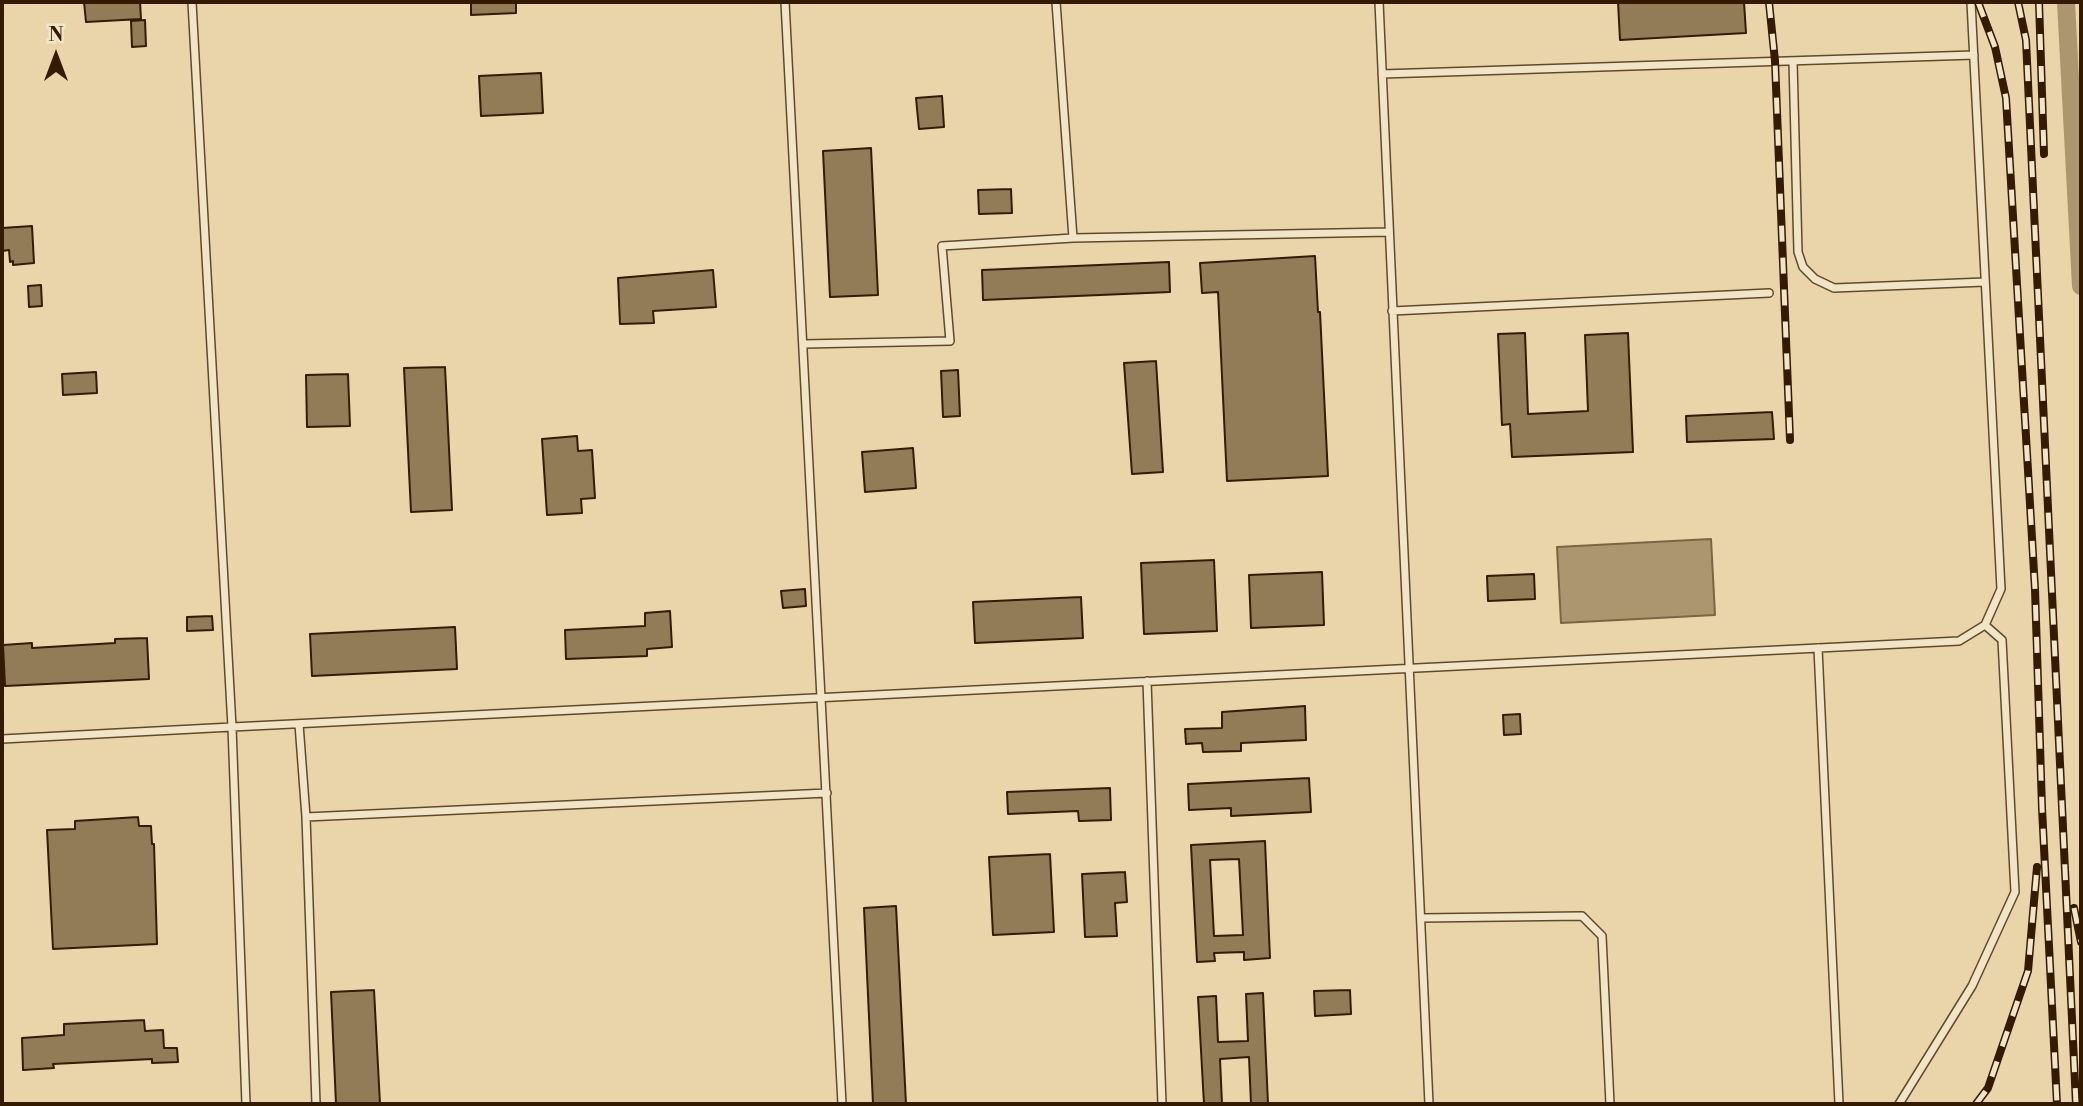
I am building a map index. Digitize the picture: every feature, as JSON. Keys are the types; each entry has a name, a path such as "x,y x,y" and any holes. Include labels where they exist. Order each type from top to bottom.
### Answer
{"lane":[{"path":"192,2 232,727 247,1104"},
{"path":"785,2 842,1104"},
{"path":"1056,2 1073,238"},
{"path":"1379,2 1429,1104"},
{"path":"2,739 1959,641 1985,625 2001,589 1971,2"},
{"path":"1382,74 1974,55"},
{"path":"1793,61 1798,252 1802,267 1815,279 1834,288 1985,282"},
{"path":"803,344 950,341 942,247 1073,238 1389,232"},
{"path":"1392,312 1769,293"},
{"path":"1899,1104 1972,986 2015,892 2003,640 1985,625"},
{"path":"1818,648 1839,1104"},
{"path":"1147,681 1162,1104"},
{"path":"299,724 306,817 316,1104"},
{"path":"306,817 827,793"},
{"path":"1421,918 1582,916 1589,922 1602,936 1610,1104"}],"shaded area":[{"path":"1711,539 1715,615 1561,623 1557,547"}],"building":[{"path":"84,2 140,2 141,19 86,22"},
{"path":"471,2 516,2 516,13 471,15"},
{"path":"1618,2 1744,2 1746,33 1620,40"},
{"path":"145,20 146,46 132,47 131,21"},
{"path":"541,73 543,113 481,116 479,76"},
{"path":"942,96 944,127 919,129 916,98"},
{"path":"871,148 878,295 830,297 823,151"},
{"path":"1011,189 1012,213 979,214 978,190"},
{"path":"32,226 34,263 13,265 13,261 10,262 9,250 2,251 2,228"},
{"path":"1315,256 1328,476 1227,481 1218,292 1202,293 1200,263"},
{"path":"1169,262 1170,292 983,300 982,270"},
{"path":"713,270 716,307 653,311 654,323 620,324 618,278"},
{"path":"41,285 42,306 29,307 28,286"},
{"path":"1525,333 1528,414 1588,411 1585,335 1628,333 1633,452 1512,457 1510,424 1502,425 1498,334"},
{"path":"1156,361 1163,472 1132,474 1124,363"},
{"path":"445,367 452,510 411,512 404,368"},
{"path":"958,370 960,416 943,417 941,371"},
{"path":"96,372 97,393 63,395 62,374"},
{"path":"348,374 350,426 307,427 306,375"},
{"path":"1772,412 1774,439 1687,442 1686,416"},
{"path":"577,436 578,451 592,450 595,498 581,499 582,513 547,515 542,439"},
{"path":"913,448 916,488 865,492 862,452"},
{"path":"1214,560 1217,631 1144,634 1141,563"},
{"path":"1322,572 1324,625 1251,628 1249,575"},
{"path":"1534,574 1535,599 1488,601 1487,576"},
{"path":"805,589 806,606 783,608 781,591"},
{"path":"1081,597 1083,638 975,643 973,602"},
{"path":"670,611 672,647 647,649 647,656 566,659 565,630 645,626 645,613"},
{"path":"212,616 213,630 187,631 187,617"},
{"path":"455,627 457,669 312,676 310,634"},
{"path":"147,638 149,679 5,686 3,645 32,643 32,648 115,643 115,639"},
{"path":"1305,706 1306,740 1241,743 1241,751 1203,752 1202,743 1186,744 1185,729 1222,728 1222,712"},
{"path":"1520,714 1521,734 1504,735 1503,715"},
{"path":"1309,778 1311,812 1231,816 1231,808 1189,810 1188,784"},
{"path":"1110,788 1111,820 1079,821 1078,811 1008,814 1007,792"},
{"path":"138,817 139,826 151,826 154,844 157,944 53,949 47,830 75,829 75,821"},
{"path":"1265,841 1270,958 1244,960 1244,952 1214,953 1215,961 1197,962 1191,845","holes":["1239,859 1243,935 1214,936 1210,860"]},
{"path":"1050,854 1054,932 993,935 989,857"},
{"path":"1125,872 1127,902 1115,903 1117,936 1085,937 1082,874"},
{"path":"896,906 906,1104 873,1104 864,908"},
{"path":"374,990 380,1104 336,1104 331,992"},
{"path":"1350,990 1351,1014 1315,1016 1314,991"},
{"path":"1263,993 1268,1104 1251,1104 1249,1057 1220,1059 1222,1104 1204,1104 1198,997 1216,996 1218,1042 1248,1041 1246,994"},
{"path":"144,1020 145,1031 163,1030 164,1048 177,1048 178,1062 152,1063 152,1059 53,1064 54,1068 23,1070 22,1038 64,1035 64,1024"}],"waterway":[{"path":"2066,2 2081,286"}],"railway":[{"path":"1769,2 1775,61 1790,440"},
{"path":"1978,2 1995,47 2006,98 2035,589 2042,808 2057,1104"},
{"path":"2018,2 2026,40 2076,1104"},
{"path":"2039,2 2044,154"},
{"path":"1976,1104 1988,1088 2028,971 2037,867"},
{"path":"2074,908 2081,942"}]}
